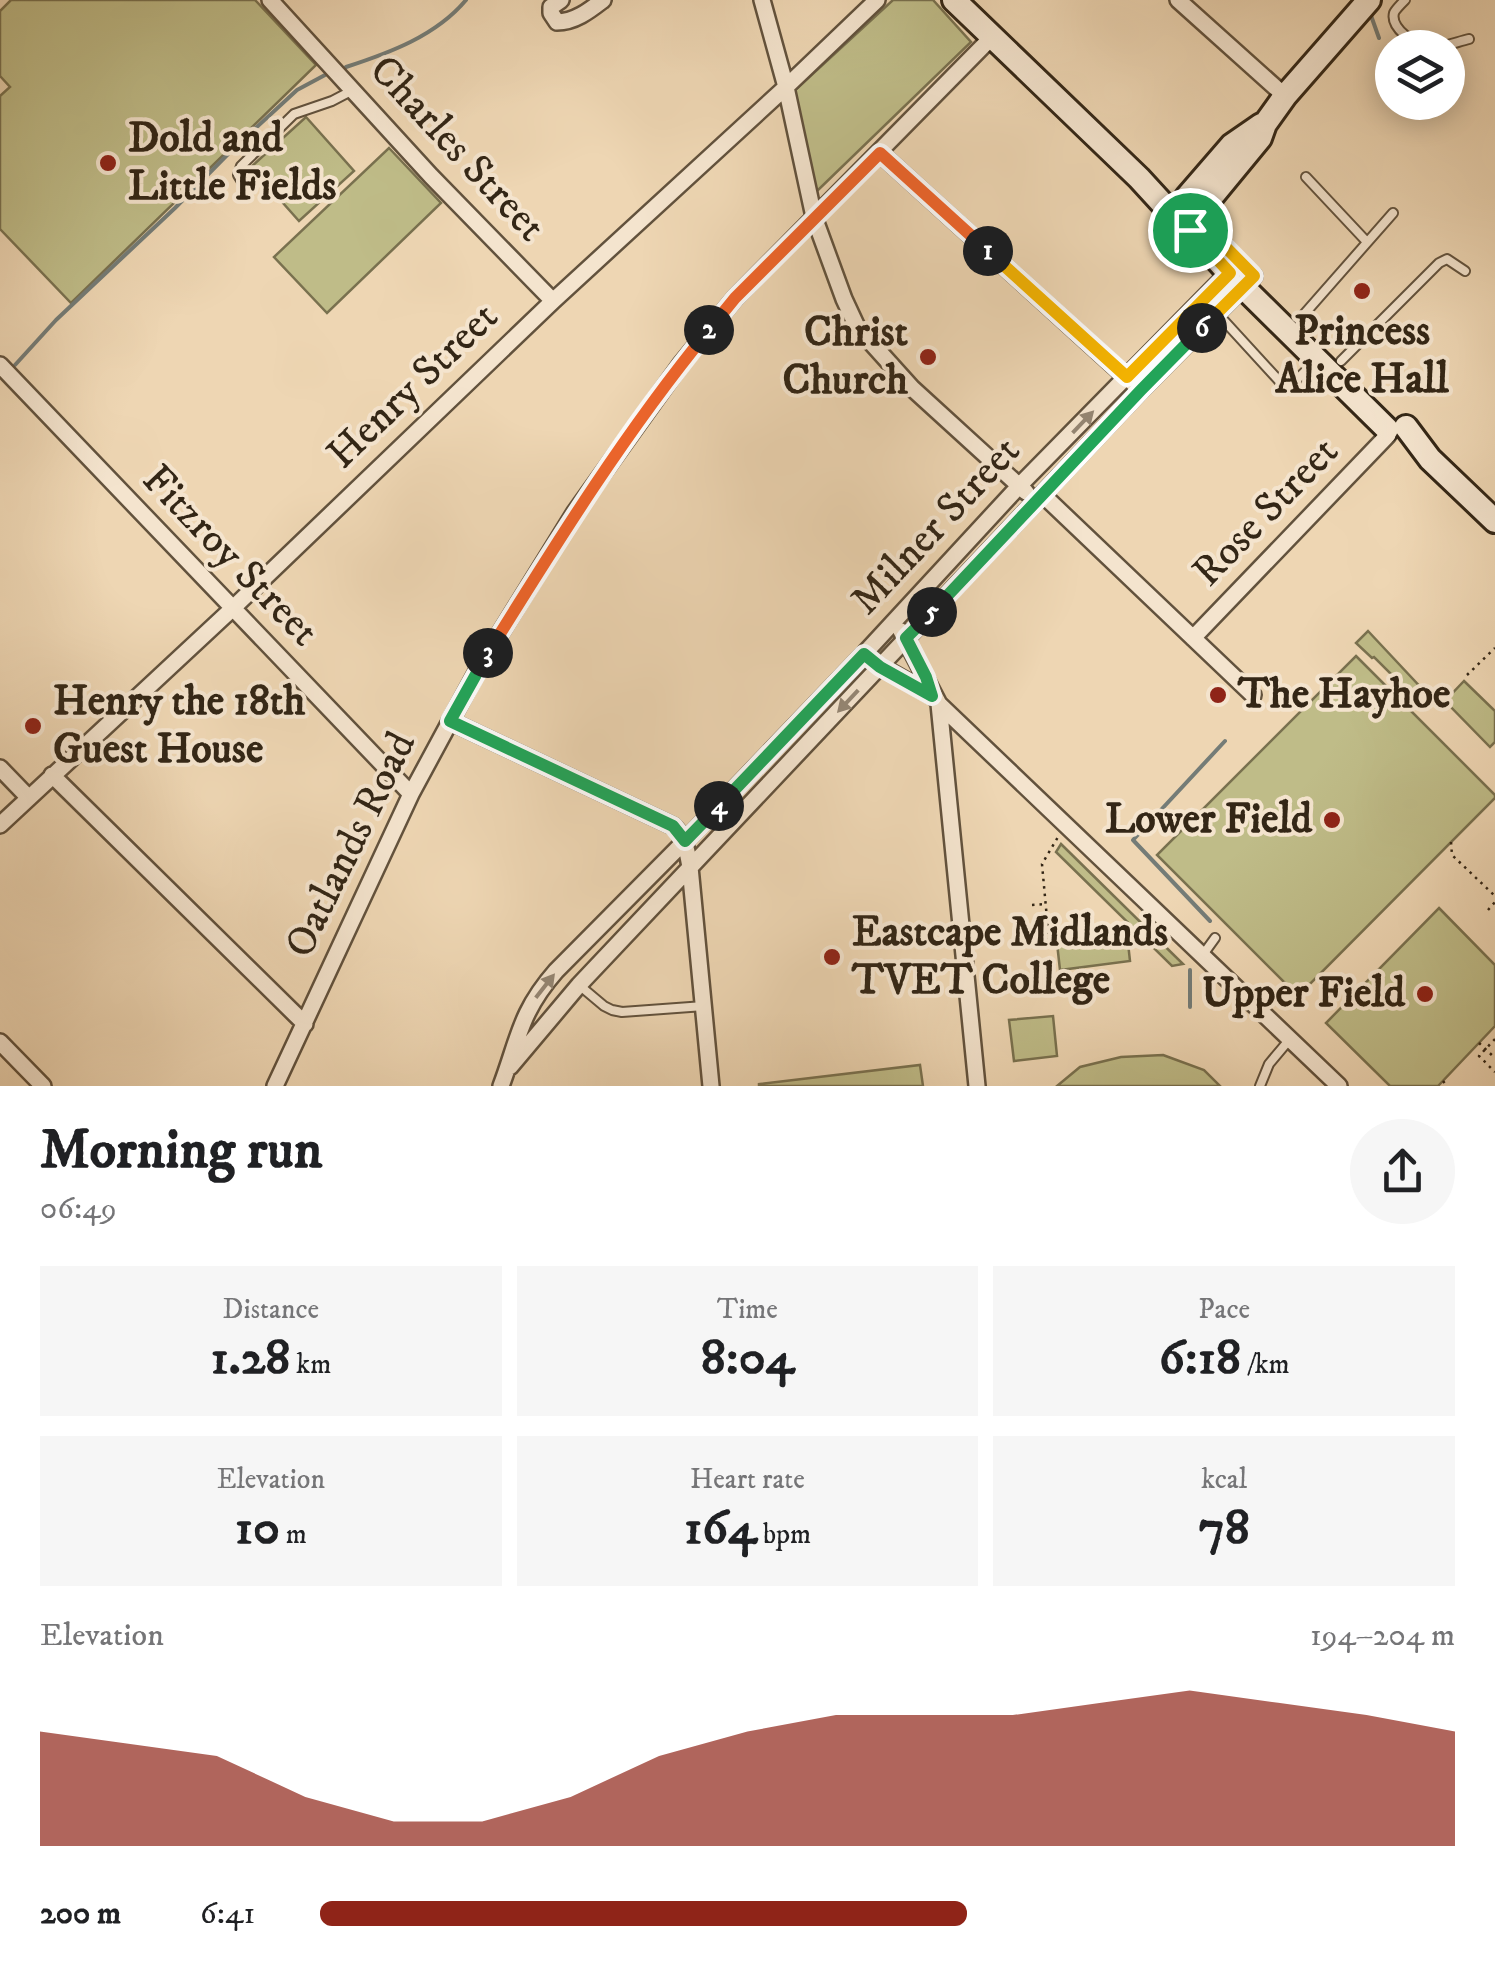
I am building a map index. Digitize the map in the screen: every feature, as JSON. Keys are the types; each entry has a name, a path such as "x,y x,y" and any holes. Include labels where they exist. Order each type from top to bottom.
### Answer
{"street":[{"path":"561,0 551,7 557,22 579,16 603,0"},
{"path":"762,0 786,87 814,217 857,326 912,388 1253,695"},
{"name":"Henry Street","path":"0,825 877,0"},
{"path":"954,0 1138,178 1160,186 1189,212 1242,274 1395,430 1495,521"},
{"path":"1178,0 1284,96"},
{"path":"1189,212 1260,138 1264,124 1284,96 1369,0"},
{"name":"Charles Street","path":"276,2 432,176 553,301"},
{"name":"Oatlands Road","path":"275,1086 411,794 480,666 576,512 681,364 735,298 991,38"},
{"path":"880,153 1141,390"},
{"path":"1242,274 1299,320 1329,361"},
{"name":"Milner Street","path":"503,1080 519,1029 540,989 1127,377 1242,274"},
{"name":"Milner Street","path":"503,1080 579,985 1217,313 1242,274"},
{"name":"Fitzroy Street","path":"0,365 411,794"},
{"name":"Rose Street","path":"1194,638 1395,430"},
{"path":"894,622 936,700 977,1086"},
{"path":"864,654 936,700 1339,1086"},
{"path":"450,721 673,826 685,841 711,1086"},
{"path":"0,768 29,798"},
{"path":"52,775 305,1024"},
{"path":"0,1042 43,1086"}],"lane":[{"path":"1405,0 1394,12 1395,23 1413,42 1426,47 1469,39"},
{"path":"246,188 238,175 240,166 288,118 353,90"},
{"path":"1306,177 1367,242"},
{"path":"1299,320 1392,213"},
{"path":"1217,313 1290,386 1329,361 1439,263 1447,258 1465,270"},
{"path":"1202,956 1216,938"},
{"path":"579,985 604,1006 622,1012 704,1006"},
{"path":"1260,1086 1269,1064 1290,1038"}],"path":[{"path":"1468,675 1495,648"},
{"path":"1049,941 1042,864 1058,836"},
{"path":"1452,842 1452,854 1495,896"},
{"path":"1488,910 1495,902"},
{"path":"1032,906 1046,904"},
{"path":"1494,1042 1479,1056 1494,1074"},
{"path":"1479,1043 1495,1060 1490,1067"},
{"path":"1442,1081 1447,1086"}],"shaded area":[{"name":"Dold and Little Fields","path":"11,0 255,0 316,65 71,303 0,229 0,96 10,87 0,76 0,11"},
{"path":"893,0 933,0 971,42 816,192 793,92"},
{"path":"306,117 354,171 299,221 251,167"},
{"path":"389,148 441,203 327,313 274,257"},
{"path":"1368,631 1426,693 1418,701 1356,643"},
{"name":"Lower Field","path":"1356,656 1495,798 1298,996 1157,855"},
{"path":"1464,681 1495,711 1495,742 1490,747 1445,701"},
{"path":"1061,844 1183,964 1172,966 1056,852"},
{"name":"Upper Field","path":"1439,908 1495,965 1495,1026 1438,1086 1390,1086 1326,1023"},
{"path":"1126,925 1130,961 1060,970 1056,934"},
{"path":"1053,1016 1057,1056 1014,1061 1009,1020"},
{"path":"1163,1055 1204,1070 1220,1086 1057,1086 1080,1067 1121,1057"},
{"path":"920,1065 923,1086 759,1086 759,1084"}],"waterway":[{"path":"346,67 426,33 466,0"},
{"path":"1369,10 1376,30"},
{"path":"15,365 56,320 233,149 297,90 325,75"},
{"path":"1210,921 1133,840 1225,741"},
{"path":"1190,970 1190,1007"}],"place":[{"name":"Dold and Little Fields","path":"108,163"},
{"name":"Princess Alice Hall","path":"1362,291"},
{"name":"Christ Church","path":"928,357"},
{"name":"The Hayhoe","path":"1218,695"},
{"name":"Henry the 18th Guest House","path":"33,726"},
{"name":"Lower Field","path":"1332,820"},
{"name":"Eastcape Midlands TVET College","path":"832,957"},
{"name":"Upper Field","path":"1425,994"}],"route":[{"path":"880,153 1127,377 1230,273 1190,230 1202,223 1254,276 906,638 932,696 864,654 685,841 673,826 450,721 576,512 681,364 735,298 880,153"}]}
